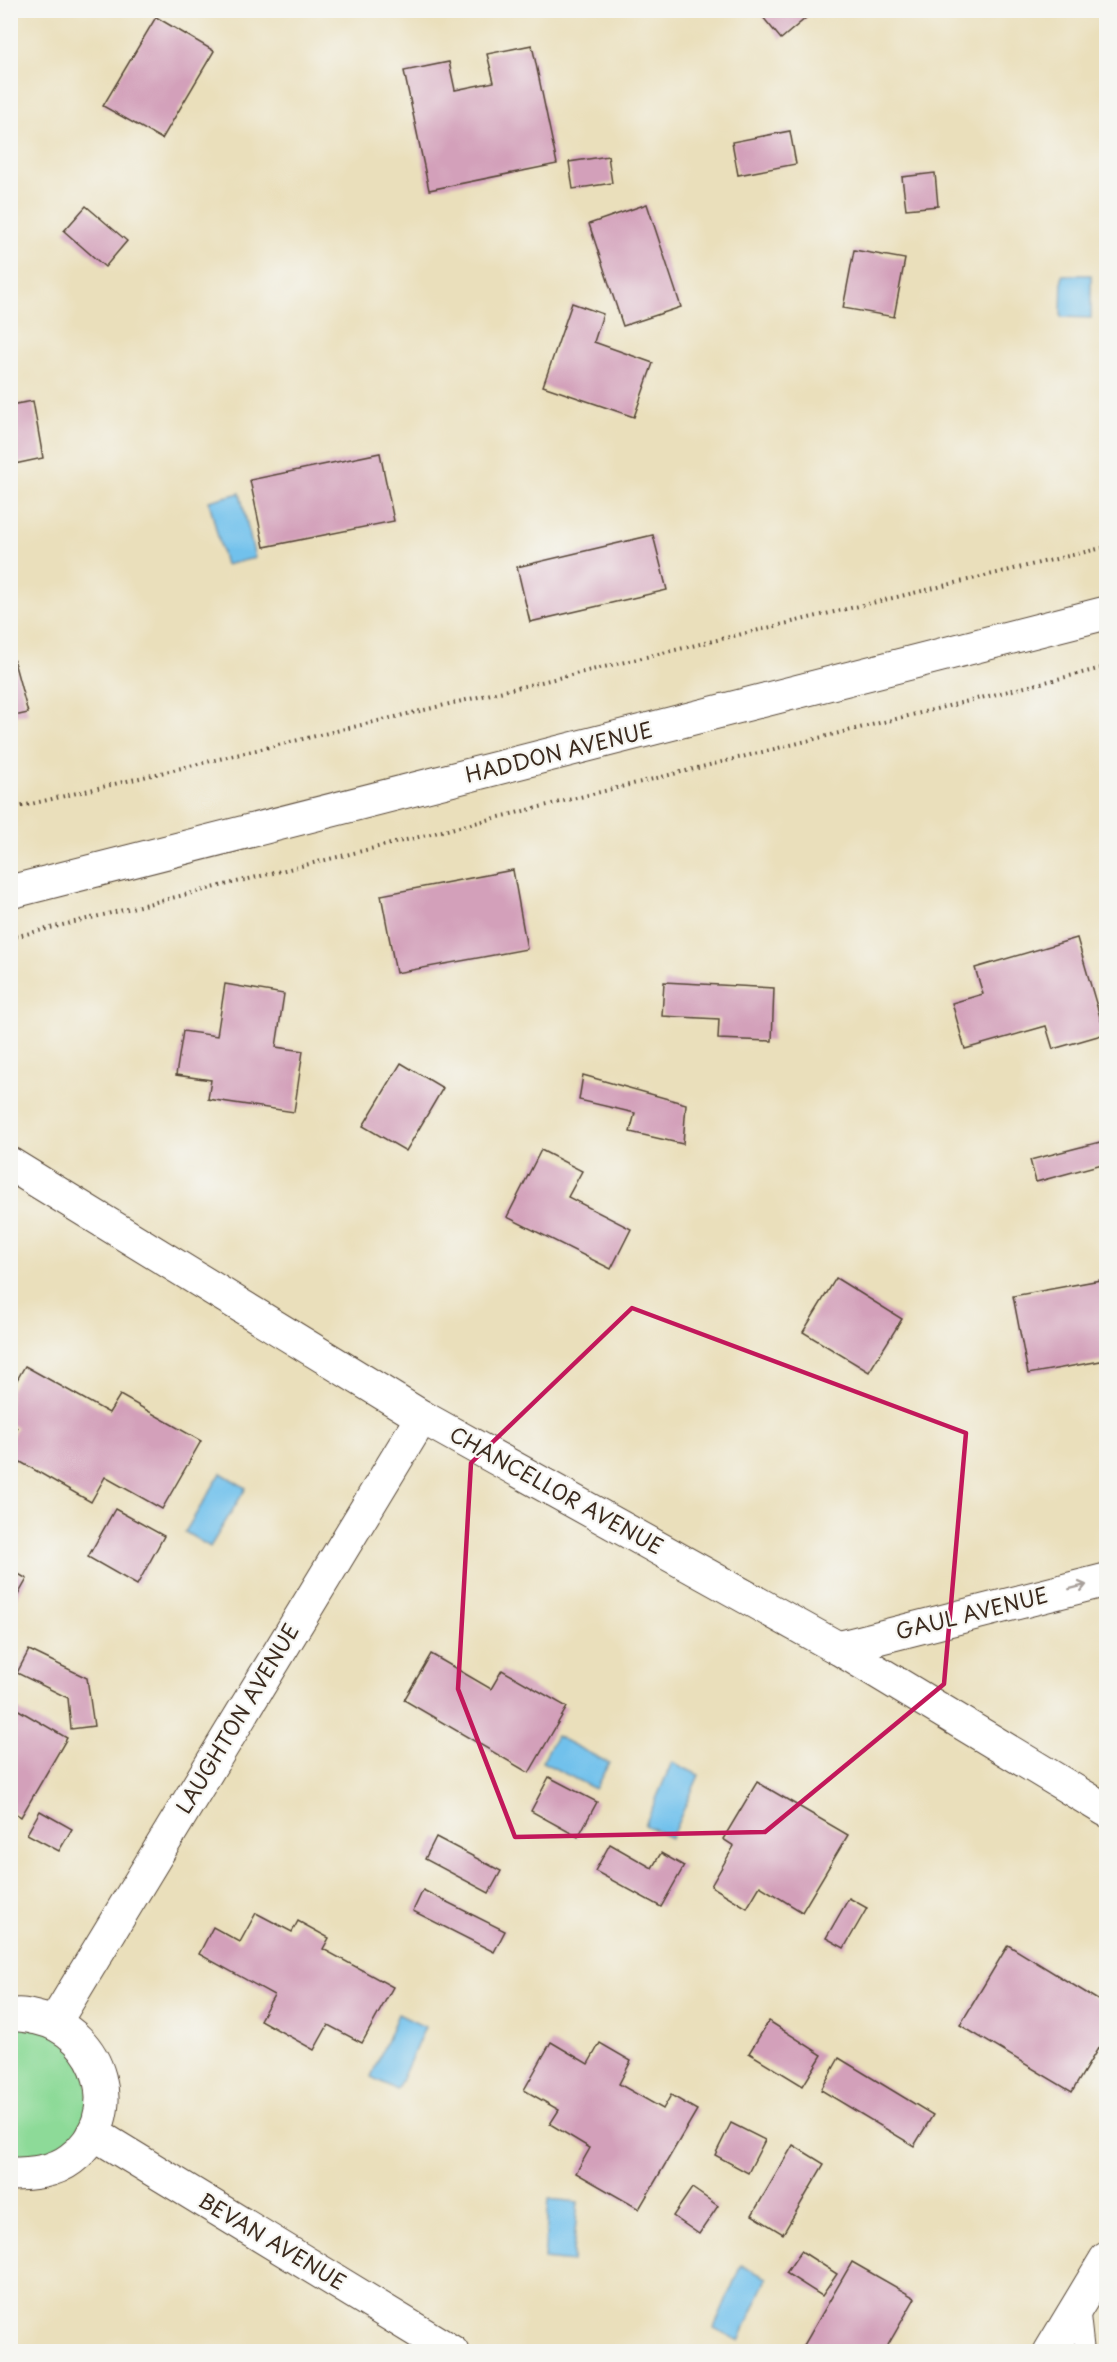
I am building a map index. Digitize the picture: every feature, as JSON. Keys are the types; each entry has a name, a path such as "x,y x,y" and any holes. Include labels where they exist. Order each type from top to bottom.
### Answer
{"street":[{"name":"HADDON AVENUE","path":"10,892 1107,613"},
{"name":"CHANCELLOR AVENUE","path":"10,1164 422,1417 838,1648 1107,1810"},
{"name":"LAUGHTON AVENUE","path":"55,2022 422,1417"},
{"name":"GAUL AVENUE","path":"838,1648 1107,1580"},
{"path":"10,2016 18,2014 55,2022 81,2041 99,2069 103,2102 93,2133 72,2159 41,2173 10,2174"},
{"name":"BEVAN AVENUE","path":"93,2133 452,2352"},
{"path":"1050,2352 1107,2259"}],"lane":[{"path":"1080,2302 1084,2352"}],"path":[{"path":"10,809 1107,547"},
{"path":"10,938 1107,667"}],"highlighted area":[{"path":"632,1308 966,1433 944,1684 765,1832 515,1837 458,1689 471,1463"}],"green space":[{"path":"10,2016 82,2041 93,2133 11,2174"}],"water":[{"path":"1062,275 1091,275 1091,318 1061,317"},
{"path":"240,493 255,558 225,565 209,501"},
{"path":"221,1473 246,1488 210,1547 185,1532"},
{"path":"556,1736 609,1763 595,1789 542,1762"},
{"path":"672,1762 699,1775 671,1838 645,1825"},
{"path":"398,2014 425,2027 397,2090 371,2077"},
{"path":"549,2199 578,2202 572,2262 544,2259"},
{"path":"741,2265 767,2278 739,2341 714,2328"}],"building":[{"path":"757,10 802,10 807,17 781,39"},
{"path":"156,17 214,51 162,139 103,106"},
{"path":"532,45 557,164 429,190 404,71 449,62 455,90 494,82 487,54"},
{"path":"790,131 796,164 738,175 732,142"},
{"path":"608,156 612,183 573,189 569,162"},
{"path":"935,173 938,206 906,209 902,177"},
{"path":"647,204 681,307 623,326 589,224"},
{"path":"86,206 127,241 105,267 64,231"},
{"path":"854,250 905,259 894,317 843,308"},
{"path":"572,303 603,314 594,342 653,363 634,417 543,386"},
{"path":"33,401 43,458 10,465 10,405"},
{"path":"380,453 394,521 264,547 250,480"},
{"path":"653,535 667,590 530,622 517,567"},
{"path":"10,647 28,713 10,717"},
{"path":"513,870 527,949 396,973 381,895"},
{"path":"1077,938 1105,1034 1053,1049 1046,1026 965,1049 952,1003 983,994 975,968"},
{"path":"664,982 774,988 772,1041 718,1039 719,1019 662,1016"},
{"path":"225,984 284,994 276,1047 303,1051 294,1112 208,1099 211,1080 176,1075 183,1031 217,1036"},
{"path":"401,1063 443,1088 406,1151 363,1126"},
{"path":"583,1075 686,1104 683,1144 630,1132 635,1113 579,1100"},
{"path":"1104,1141 1106,1163 1036,1182 1030,1160"},
{"path":"541,1150 582,1171 568,1197 631,1229 611,1269 507,1217"},
{"path":"836,1278 902,1319 869,1372 803,1332"},
{"path":"1106,1279 1106,1360 1028,1374 1013,1296"},
{"path":"25,1366 109,1413 120,1395 201,1441 162,1509 105,1477 91,1502 10,1456 10,1440 17,1428 10,1424 10,1392"},
{"path":"115,1509 164,1536 137,1585 88,1557"},
{"path":"10,1569 27,1579 14,1602 10,1600"},
{"path":"29,1650 87,1678 94,1726 71,1729 68,1698 17,1673"},
{"path":"431,1654 491,1689 502,1670 567,1707 529,1773 404,1700"},
{"path":"10,1705 67,1738 21,1817 10,1810"},
{"path":"549,1777 597,1802 578,1837 531,1811"},
{"path":"757,1782 848,1835 802,1912 760,1886 747,1908 711,1886 734,1846 723,1839"},
{"path":"40,1811 72,1829 59,1851 27,1834"},
{"path":"436,1837 501,1871 489,1893 425,1859"},
{"path":"610,1844 652,1868 661,1853 684,1866 661,1907 595,1871"},
{"path":"423,1890 505,1931 494,1952 413,1911"},
{"path":"849,1898 867,1908 844,1948 826,1938"},
{"path":"256,1913 292,1932 298,1921 329,1938 323,1949 393,1987 362,2043 328,2025 314,2050 260,2020 274,1995 199,1954 213,1927 240,1942"},
{"path":"1008,1945 1106,2005 1106,2035 1072,2092 960,2025"},
{"path":"769,2021 822,2055 803,2086 749,2053"},
{"path":"551,2042 588,2064 600,2043 631,2061 619,2084 663,2109 671,2095 697,2110 639,2209 576,2173 590,2148 550,2124 559,2110 524,2090"},
{"path":"839,2058 933,2115 914,2146 821,2090"},
{"path":"731,2123 765,2140 748,2173 715,2155"},
{"path":"793,2145 824,2164 783,2234 752,2215"},
{"path":"692,2188 718,2206 699,2234 673,2216"},
{"path":"801,2251 837,2274 822,2296 786,2273"},
{"path":"852,2262 915,2298 884,2352 800,2352"}]}
